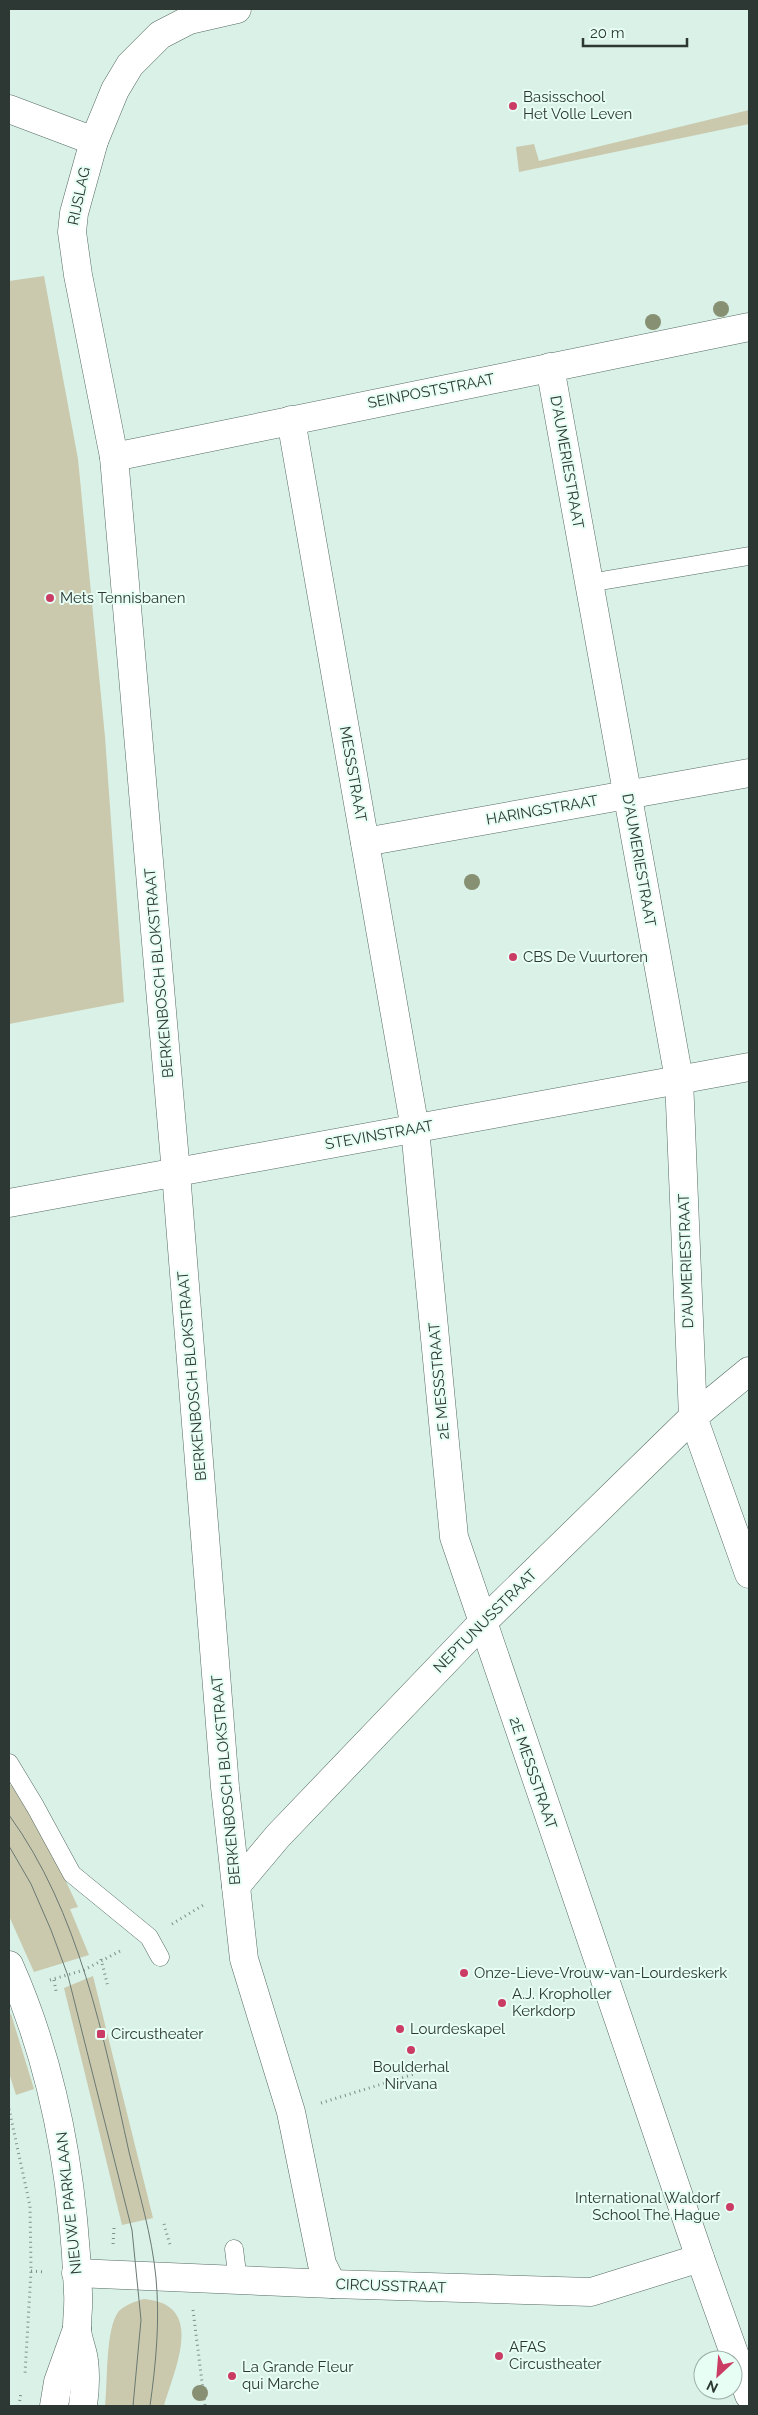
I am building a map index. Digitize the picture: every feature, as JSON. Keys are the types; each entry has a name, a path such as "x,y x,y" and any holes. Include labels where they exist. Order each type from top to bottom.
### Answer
{"street":[{"name":"RIJSLAG","path":"114,457 78,275 72,232 74,213 94,141 120,82 130,65 160,35 189,20 237,9"},
{"path":"9,109 94,141"},
{"name":"SEINPOSTSTRAAT","path":"114,457 749,327"},
{"name":"D'AUMERIESTRAAT","path":"550,367 679,1079 693,1417 749,1574"},
{"name":"MESSSTRAAT","path":"291,420 415,1129"},
{"name":"BERKENBOSCH BLOKSTRAAT","path":"114,457 176,1172 225,1787 244,1959 292,2112 322,2264 332,2284"},
{"name":"HARINGSTRAAT","path":"365,842 749,773"},
{"name":"STEVINSTRAAT","path":"9,1203 749,1067"},
{"name":"2E MESSSTRAAT","path":"415,1129 454,1537 700,2258 749,2395"},
{"name":"NEPTUNUSSTRAAT","path":"236,1886 278,1836 482,1623 693,1417 749,1371"},
{"name":"NIEUWE PARKLAAN","path":"14,1977 40,2047 62,2129 70,2190 78,2294 77,2329 84,2360 83,2406"},
{"name":"CIRCUSSTRAAT","path":"76,2273 332,2284 591,2292 700,2258"},
{"name":"NIEUWE PARKLAAN","path":"54,2406 58,2382 77,2329"}],"lane":[{"path":"589,583 749,556"},
{"path":"9,1763 36,1806 72,1874 149,1937 160,1957"},
{"path":"234,2248 238,2280"}],"path":[{"path":"149,1937 207,1903"},
{"path":"14,1977 54,1980 84,1970 101,1960 108,1987"},
{"path":"54,1980 57,1994"},
{"path":"292,2112 414,2074"},
{"path":"9,2109 30,2206 31,2271 24,2378"},
{"path":"181,2278 193,2311 205,2406"},
{"path":"19,2406 22,2388"}],"green space":[{"path":"749,110 749,124 519,172 516,147 534,144 539,161"},
{"name":"Mets Tennisbanen","path":"44,276 78,459 105,737 124,1002 9,1024 9,281"},
{"path":"13,1784 54,1856 78,1907 70,1909 89,1955 34,1972 9,1916 9,1786"},
{"path":"93,1976 153,2218 122,2225 64,1988"},
{"path":"11,2014 34,2089 16,2095 9,2073 9,2015"},
{"path":"144,2299 163,2304 175,2313 181,2326 179,2358 164,2406 105,2406 109,2342 115,2319 119,2311 124,2307"}],"tram line":[{"path":"9,1815 33,1852 54,1892 71,1934 86,1977 110,2065 148,2230 156,2278 157,2342 150,2406"},
{"path":"9,1846 31,1884 68,1976 132,2230 141,2320 133,2406"}],"place":[{"name":"Basisschool Het Volle Leven","path":"513,106"},
{"name":"Mets Tennisbanen","path":"50,598"},
{"name":"CBS De Vuurtoren","path":"513,957"},
{"name":"Onze-Lieve-Vrouw-van-Lourdeskerk","path":"464,1973"},
{"name":"A.J. Kropholler Kerkdorp","path":"502,2003"},
{"name":"Lourdeskapel","path":"400,2029"},
{"name":"Circustheater","path":"101,2034"},
{"name":"Boulderhal Nirvana","path":"411,2050"},
{"name":"International Waldorf School The Hague","path":"730,2207"},
{"name":"AFAS Circustheater","path":"499,2356"},
{"name":"La Grande Fleur qui Marche","path":"232,2376"}]}
